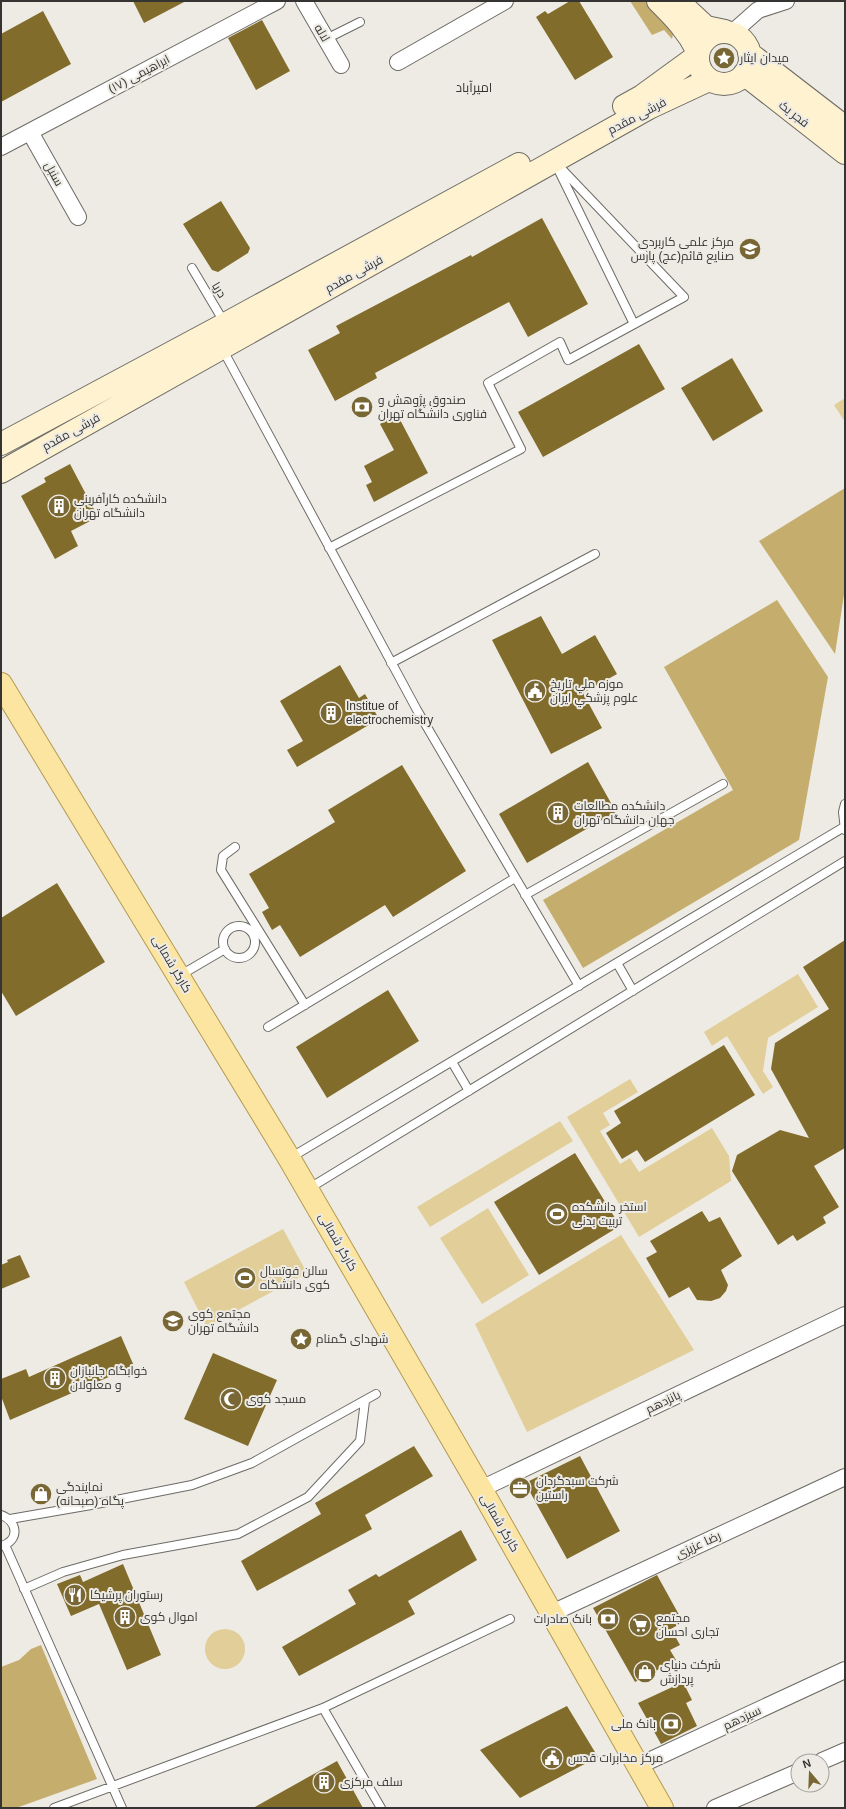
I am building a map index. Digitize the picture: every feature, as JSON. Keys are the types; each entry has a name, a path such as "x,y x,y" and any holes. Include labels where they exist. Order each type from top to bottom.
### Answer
{"main road":[{"name":"کارگر شمالی","path":"1,684 289,1158 481,1489 662,1808"}],"street":[{"name":"ابراهیمی (۱۷)","path":"1,147 277,1"},
{"name":"لاله","path":"304,1 341,64"},
{"path":"398,62 505,1"},
{"path":"658,1 680,22 688,34 698,54 700,69 709,80 715,83 729,83 736,81 744,74 749,66 750,53 743,40 729,32 706,27 678,1"},
{"path":"698,54 703,41 709,36 729,32 758,10 786,1"},
{"name":"فجر یک","path":"750,53 845,127"},
{"name":"فرشی مقدم","path":"1,444 225,324 642,96 698,54"},
{"name":"فجر یک","path":"744,74 845,153"},
{"name":"فرشی مقدم","path":"1,472 649,108 709,80"},
{"name":"سنبل","path":"30,132 78,217"},
{"name":"پانزدهم","path":"481,1489 845,1315"},
{"name":"رضا عزیزی","path":"552,1613 845,1477"},
{"name":"سیزدهم","path":"638,1766 845,1670"},
{"path":"830,1758 845,1751"},
{"path":"715,1808 790,1775"}],"lane":[{"path":"326,40 360,22"},
{"path":"555,161 634,324"},
{"path":"329,548 521,449 488,383 560,342 568,360 684,297 555,161"},
{"name":"دریا","path":"192,268 225,324"},
{"path":"222,348 417,710 579,986"},
{"path":"391,663 595,554"},
{"path":"525,895 723,784"},
{"path":"289,1158 844,828 843,812 845,804"},
{"path":"235,847 222,856 222,870 255,931 305,1005"},
{"path":"307,1189 845,861"},
{"path":"268,1027 515,878"},
{"path":"233,927 244,927 255,931 254,948 247,956 237,958 228,953 225,949 224,939 229,930 233,927"},
{"path":"179,976 225,949"},
{"path":"617,962 633,991"},
{"path":"452,1062 469,1091"},
{"path":"10,1520 192,1485 252,1463 376,1394"},
{"path":"24,1589 63,1572 123,1556 238,1534 308,1497 360,1441 365,1400"},
{"path":"1,1515 10,1520 14,1528 13,1538 3,1545 122,1808"},
{"path":"54,1808 112,1785 324,1708 510,1619"},
{"path":"324,1708 381,1808"}],"shaded area":[{"path":"630,1 651,1 675,26 672,39 664,30 652,35"},
{"path":"845,398 845,422 834,405"},
{"path":"845,488 845,588 835,654 759,541"},
{"path":"777,600 828,677 799,840 583,968 543,900 733,790 664,667"},
{"path":"798,974 818,1007 768,1038 763,1071 773,1087 763,1094 727,1036 712,1046 704,1032"},
{"path":"630,1079 638,1092 603,1113 610,1125 600,1131 620,1164 630,1158 639,1172 712,1128 729,1156 731,1181 639,1237 567,1117"},
{"path":"560,1121 573,1141 430,1227 417,1207"},
{"path":"488,1208 529,1275 482,1304 440,1238"},
{"name":"سالن فوتسال کوی دانشگاه","path":"283,1229 307,1273 207,1327 184,1282"},
{"path":"621,1235 694,1350 527,1432 475,1324"},
{"path":"221,1629 229,1629 236,1632 242,1638 245,1649 242,1660 236,1666 229,1669 221,1669 214,1666 208,1660 205,1653 205,1645 208,1638 214,1632"},
{"path":"41,1645 97,1779 16,1808 1,1808 1,1667 19,1660 31,1649"}],"building":[{"path":"133,1 186,1 144,23"},
{"path":"570,1 579,1 613,57 575,80 536,17 545,11 548,14"},
{"path":"43,11 71,64 1,102 1,34"},
{"path":"262,20 290,71 256,90 228,38"},
{"path":"221,201 250,248 248,253 218,272 212,270 183,224"},
{"path":"542,218 588,304 528,337 509,302 375,373 377,378 335,401 308,350 340,333 336,326 471,255 472,257"},
{"path":"639,344 665,389 543,457 518,412"},
{"path":"732,358 763,411 713,441 681,388"},
{"path":"397,414 428,473 374,502 366,485 372,482 364,466 394,450 380,424"},
{"name":"دانشکده کارآفرینی دانشگاه تهران","path":"70,464 98,517 71,531 78,546 55,559 21,496 46,482 44,478"},
{"path":"541,616 562,654 595,635 617,674 583,693 602,728 551,754 492,640"},
{"name":"Institue of electrochemistry","path":"340,665 359,698 365,694 379,719 297,767 287,750 303,741 280,701"},
{"name":"دانشکده مطالعات جهان دانشگاه تهران","path":"588,762 616,812 527,863 499,814"},
{"path":"402,765 466,871 393,917 385,905 300,957 280,925 272,930 262,912 269,908 249,874 335,822 328,810"},
{"path":"57,883 105,962 16,1016 1,991 1,918"},
{"path":"845,940 845,1148 814,1166 839,1207 823,1217 826,1223 797,1241 793,1235 778,1245 732,1171 737,1155 780,1130 809,1138 771,1069 775,1043 829,1009 803,967"},
{"path":"388,990 419,1041 327,1098 296,1047"},
{"path":"724,1045 755,1095 645,1162 637,1150 622,1159 606,1133 621,1123 614,1111"},
{"name":"استخر دانشکده تربیت بدنی","path":"575,1153 620,1226 539,1275 494,1202"},
{"path":"702,1211 709,1222 720,1217 742,1256 721,1270 728,1285 726,1291 720,1298 711,1301 697,1300 689,1287 669,1298 646,1258 657,1252 650,1241"},
{"path":"20,1255 30,1277 1,1289 1,1265 8,1262 7,1260"},
{"name":"خوابگاه جانبازان و معلولان","path":"121,1336 134,1366 10,1420 1,1396 1,1379 26,1369 29,1377"},
{"name":"مسجد کوی","path":"213,1353 277,1380 248,1446 184,1419"},
{"path":"414,1446 433,1476 365,1515 372,1529 257,1591 241,1561 321,1514 315,1503"},
{"path":"580,1456 620,1531 567,1559 525,1483"},
{"path":"461,1530 477,1560 408,1601 415,1614 299,1676 282,1647 356,1604 348,1590 376,1574 379,1577"},
{"name":"اموال کوی","path":"123,1564 161,1655 127,1670 99,1604 71,1616 57,1584 80,1575 83,1582"},
{"name":"مجتمع تجاری احسان","path":"657,1575 683,1622 671,1629 680,1645 670,1650 676,1660 635,1682 593,1608"},
{"path":"683,1682 692,1700 686,1703 697,1726 661,1744 638,1703"},
{"path":"567,1706 598,1757 520,1798 480,1750"},
{"name":"سلف مرکزی","path":"337,1761 363,1808 253,1808"}],"place":[{"name":"میدان ایثار","path":"724,58"},
{"name":"مرکز علمی کاربردی صنایع قائم(عج) پارس","path":"750,249"},
{"name":"صندوق پژوهش و فناوری دانشگاه تهران","path":"362,407"},
{"name":"دانشکده کارآفرینی دانشگاه تهران","path":"59,506"},
{"name":"موزه ملي تاريخ علوم پزشكي ايران","path":"535,691"},
{"name":"Institue of electrochemistry","path":"331,713"},
{"name":"دانشکده مطالعات جهان دانشگاه تهران","path":"558,813"},
{"name":"استخر دانشکده تربیت بدنی","path":"557,1214"},
{"name":"سالن فوتسال کوی دانشگاه","path":"245,1278"},
{"name":"مجتمع کوی دانشگاه تهران","path":"173,1321"},
{"name":"شهدای گمنام","path":"301,1339"},
{"name":"خوابگاه جانبازان و معلولان","path":"55,1378"},
{"name":"مسجد کوی","path":"231,1399"},
{"name":"شرکت سبدگردان راستین","path":"520,1488"},
{"name":"نمایندگی پگاه (صبحانه)","path":"41,1494"},
{"name":"رستوران پرشیکا","path":"75,1595"},
{"name":"اموال کوی","path":"125,1617"},
{"name":"بانک صادرات","path":"608,1619"},
{"name":"مجتمع تجاری احسان","path":"640,1625"},
{"name":"شرکت دنیای پردازش","path":"645,1672"},
{"name":"بانک ملی","path":"671,1724"},
{"name":"مرکز مخابرات قدس","path":"552,1758"},
{"name":"سلف مرکزی","path":"324,1782"}],"district":[{"name":"امیرآباد","path":"474,87"}]}
